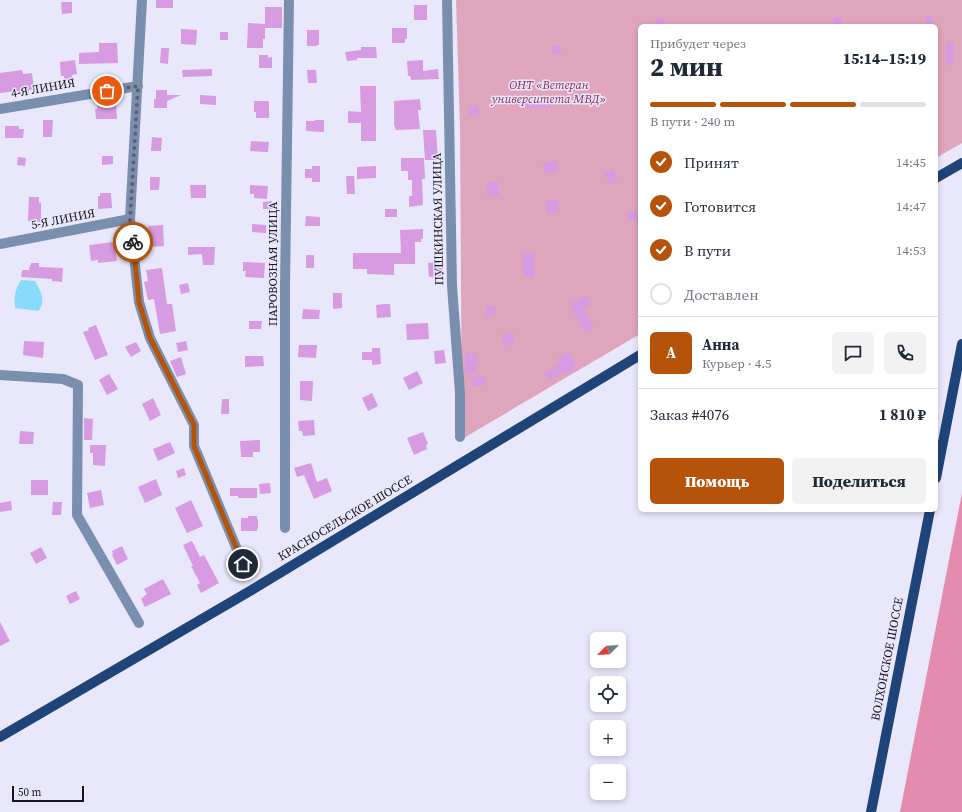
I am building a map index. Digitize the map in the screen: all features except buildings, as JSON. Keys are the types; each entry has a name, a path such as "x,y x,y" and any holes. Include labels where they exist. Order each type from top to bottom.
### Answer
{"main road":[{"path":"938,177 962,163"},
{"path":"951,169 962,169"},
{"path":"938,468 962,344"},
{"name":"КРАСНОСЕЛЬСКОЕ ШОССЕ","path":"0,737 255,588 638,356"},
{"name":"ВОЛХОНСКОЕ ШОССЕ","path":"871,812 930,512"}],"street":[{"path":"142,0 130,220 139,302 150,338 194,425 194,446 243,564"},
{"name":"ПАРОВОЗНАЯ УЛИЦА","path":"285,528 285,286 289,0"},
{"name":"ПУШКИНСКАЯ УЛИЦА","path":"446,0 452,286 460,393 460,437"},
{"name":"4-Я ЛИНИЯ","path":"0,109 138,86"},
{"name":"5-Я ЛИНИЯ","path":"0,244 130,220"},
{"path":"0,375 63,379 78,385 77,515 139,623"}],"green space":[{"name":"ОНТ «Ветеран университета МВД»","path":"456,0 962,0 962,143 938,157 938,24 638,24 638,335 462,439 460,127"}],"shaded area":[{"path":"962,493 962,812 900,812"}],"water":[{"path":"21,280 35,281 37,284 42,296 41,308 38,311 15,308 15,293"}],"way so far":[{"path":"107,91 138,86 130,220 133,242"}],"route":[{"path":"133,242 139,302 150,338 194,425 194,446 243,564"}]}
